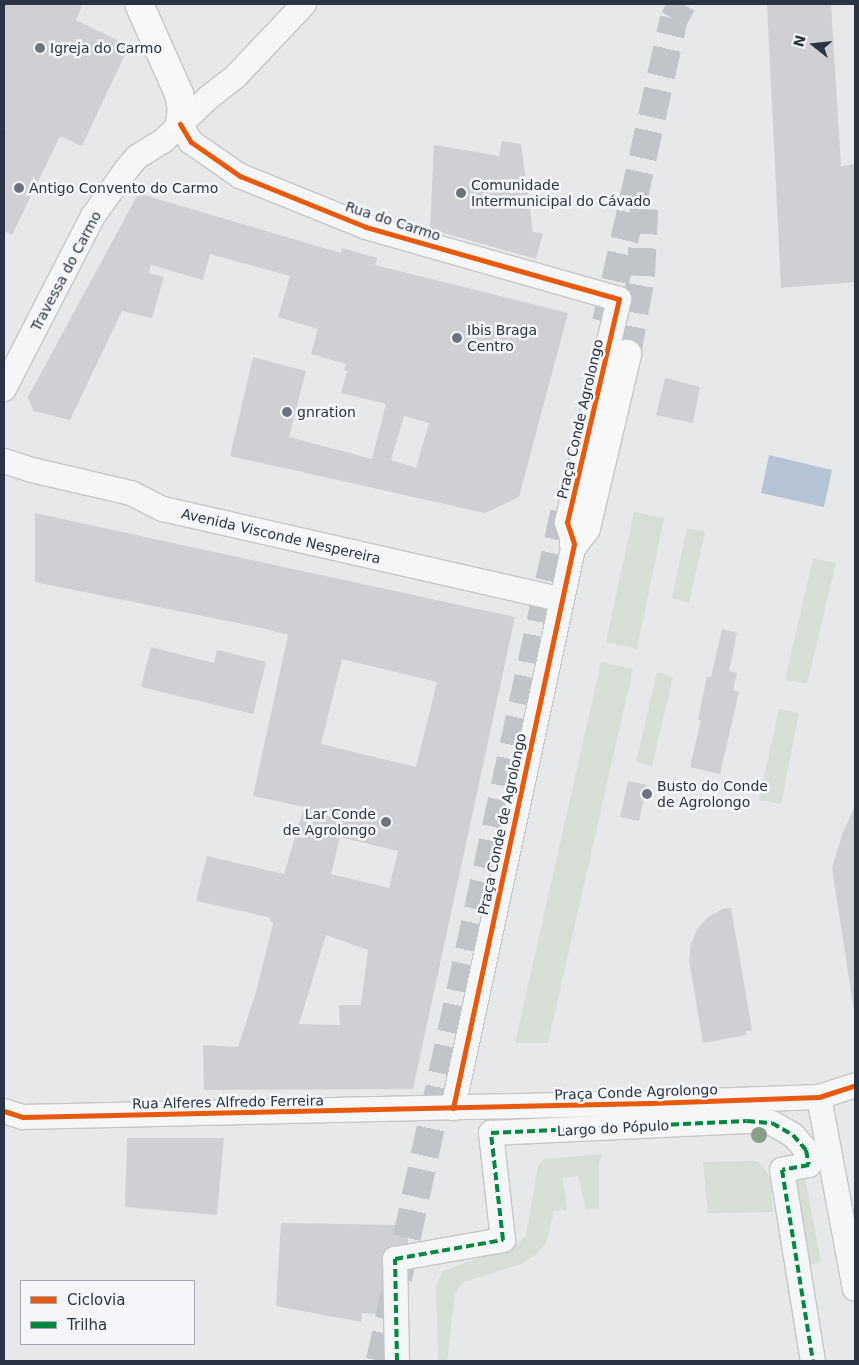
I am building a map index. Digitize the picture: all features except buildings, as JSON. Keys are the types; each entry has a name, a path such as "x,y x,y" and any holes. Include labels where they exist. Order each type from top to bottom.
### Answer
{"main road":[{"path":"139,4 179,94 182,109 180,124"},
{"path":"574,544 586,528 626,354"}],"street":[{"path":"180,124 236,76 304,4"},
{"name":"Travessa do Carmo","path":"4,389 93,216 137,157 163,142 180,124"},
{"name":"Rua do Carmo","path":"180,124 191,142 240,176 357,223 620,299"},
{"name":"Praça Conde Agrolongo","path":"574,544 567,522 620,299"},
{"name":"Avenida Visconde Nespereira","path":"4,460 32,470 131,493 163,510 562,600"},
{"name":"Praça Conde de Agrolongo","path":"453,1108 574,544"},
{"name":"Praça Conde Agrolongo","path":"453,1108 819,1096 855,1085"},
{"path":"819,1096 855,1289"},
{"name":"Rua Alferes Alfredo Ferreira","path":"4,1111 23,1118 453,1108"},
{"name":"Largo do Pópulo","path":"397,1361 395,1259 503,1240 491,1133 747,1121 772,1123 793,1135 806,1150 809,1165 782,1170 813,1361"}],"shaded area":[{"path":"634,512 664,518 637,649 606,642"},
{"path":"687,528 705,532 689,603 672,598"},
{"path":"813,558 836,563 807,684 785,680"},
{"path":"601,662 633,669 548,1043 515,1043"},
{"path":"657,672 673,677 652,766 636,762"},
{"path":"779,709 799,713 781,804 759,800"},
{"path":"602,1154 599,1163 599,1208 586,1209 578,1176 563,1178 567,1210 554,1211 546,1243 537,1254 521,1264 463,1282 455,1293 447,1361 438,1361 436,1285 443,1271 519,1243 526,1235 538,1166 544,1159"},
{"path":"757,1161 764,1168 770,1179 773,1212 708,1213 703,1162"},
{"path":"803,1167 821,1262 798,1267 782,1170"}],"water":[{"path":"769,455 832,470 824,507 761,493"}],"tunnel":[{"path":"606,322 674,19 682,4"},
{"path":"627,354 641,276 644,209"},
{"path":"380,1361 567,500"}],"marked path":[{"path":"397,1361 395,1259 503,1240 491,1133 747,1121 772,1123 793,1135 806,1150 809,1165 782,1170 813,1361"}],"cycle path":[{"path":"180,124 191,142 240,176 366,227 619,299 567,522 574,544 453,1108"},
{"path":"4,1111 23,1117 650,1103 819,1097 855,1085"}],"place":[{"name":"Igreja do Carmo","path":"40,48"},
{"name":"Antigo Convento do Carmo","path":"19,188"},
{"name":"Comunidade Intermunicipal do Cávado","path":"461,193"},
{"name":"Ibis Braga Centro","path":"457,338"},
{"name":"gnration","path":"287,412"},
{"name":"Busto do Conde de Agrolongo","path":"647,794"},
{"name":"Lar Conde de Agrolongo","path":"386,822"}]}
